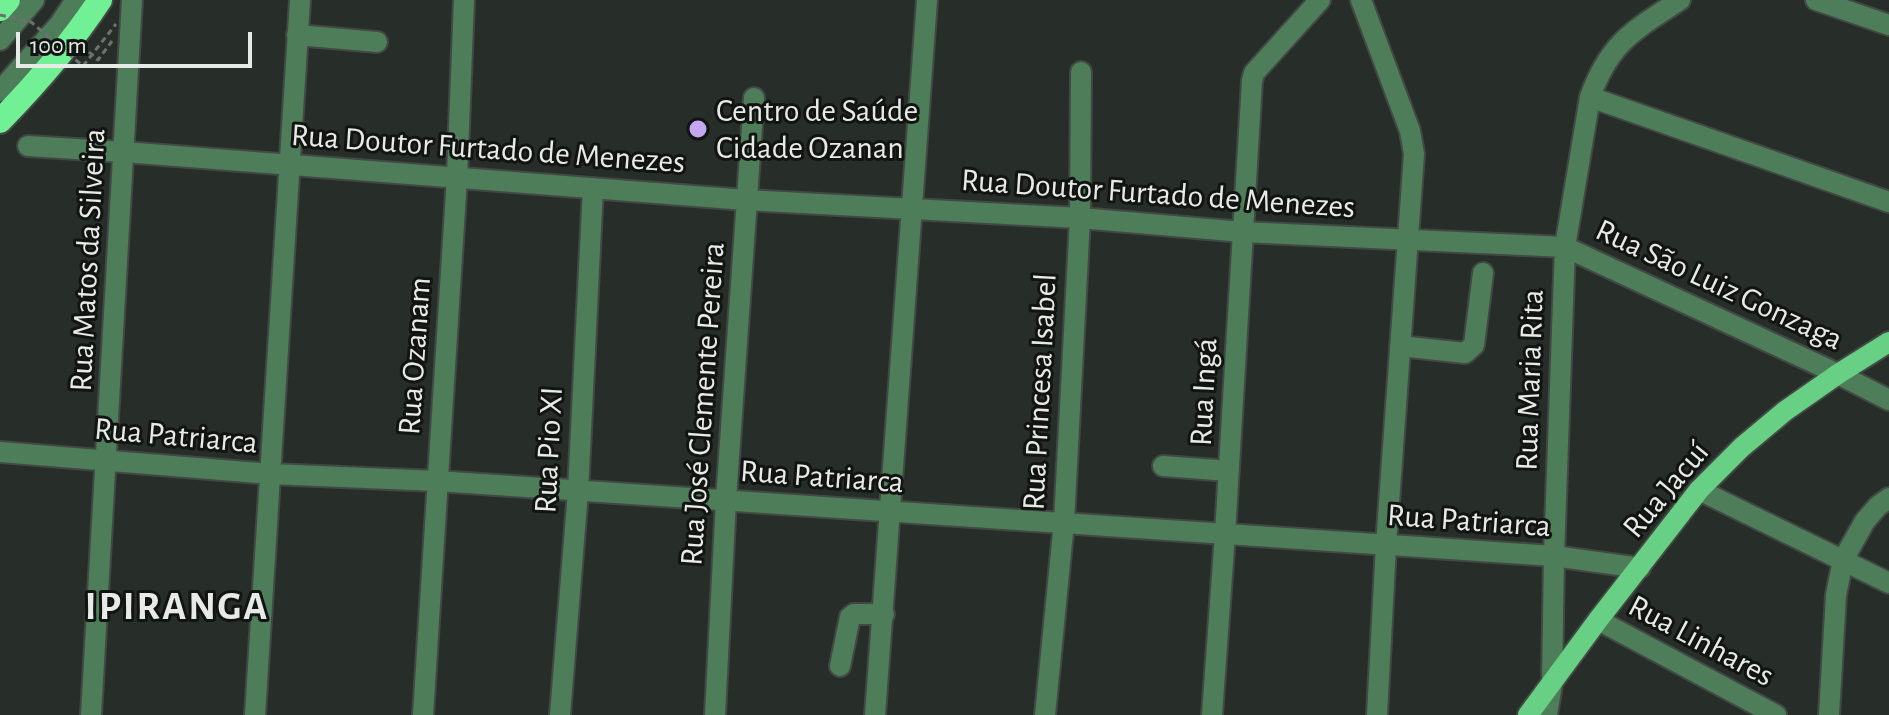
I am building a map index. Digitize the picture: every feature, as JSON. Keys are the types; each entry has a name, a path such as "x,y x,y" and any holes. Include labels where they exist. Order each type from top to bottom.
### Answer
{"highway":[{"path":"0,12 8,0"},
{"path":"0,121 74,39 100,0"}],"main road":[{"name":"Rua Jacuí","path":"1528,715 1699,490 1742,447 1785,411 1889,342"}],"street":[{"path":"0,40 34,0"},
{"path":"0,91 59,25 76,0"},
{"name":"Rua Matos da Silveira","path":"91,715 132,0"},
{"path":"255,715 300,0"},
{"name":"Rua Ozanam","path":"423,715 457,177 464,0"},
{"path":"875,715 927,0"},
{"name":"Rua Ingá","path":"1212,715 1252,81 1254,73 1320,0"},
{"path":"1361,0 1410,131 1414,154 1377,715"},
{"name":"Rua Maria Rita","path":"1547,715 1552,684 1565,247 1590,97 1599,73 1621,41 1680,0"},
{"path":"1816,0 1889,25"},
{"path":"297,35 377,42"},
{"name":"Rua Princesa Isabel","path":"1045,715 1064,522 1080,218 1081,72"},
{"path":"1590,97 1889,202"},
{"name":"Rua José Clemente Pereira","path":"715,715 726,500 754,98"},
{"name":"Rua Doutor Furtado de Menezes","path":"28,146 746,200 911,207 1243,232 1565,247"},
{"name":"Rua Pio XI","path":"560,715 578,491 593,188"},
{"name":"Rua São Luiz Gonzaga","path":"1565,247 1889,400"},
{"path":"1400,346 1469,351 1474,345 1483,273"},
{"name":"Rua Patriarca","path":"0,452 271,474 437,481 1554,556 1640,568"},
{"path":"1163,466 1229,471"},
{"path":"1699,490 1889,583"},
{"path":"1829,715 1836,595 1843,560 1865,521 1889,498"},
{"path":"840,666 850,617 854,614 884,614"},
{"name":"Rua Linhares","path":"1598,620 1776,715"}],"path":[{"path":"0,12 31,22 83,66 116,24"}],"place":[{"name":"Centro de Saúde Cidade Ozanan","path":"698,129"}],"district":[{"name":"IPIRANGA","path":"177,607"}]}
